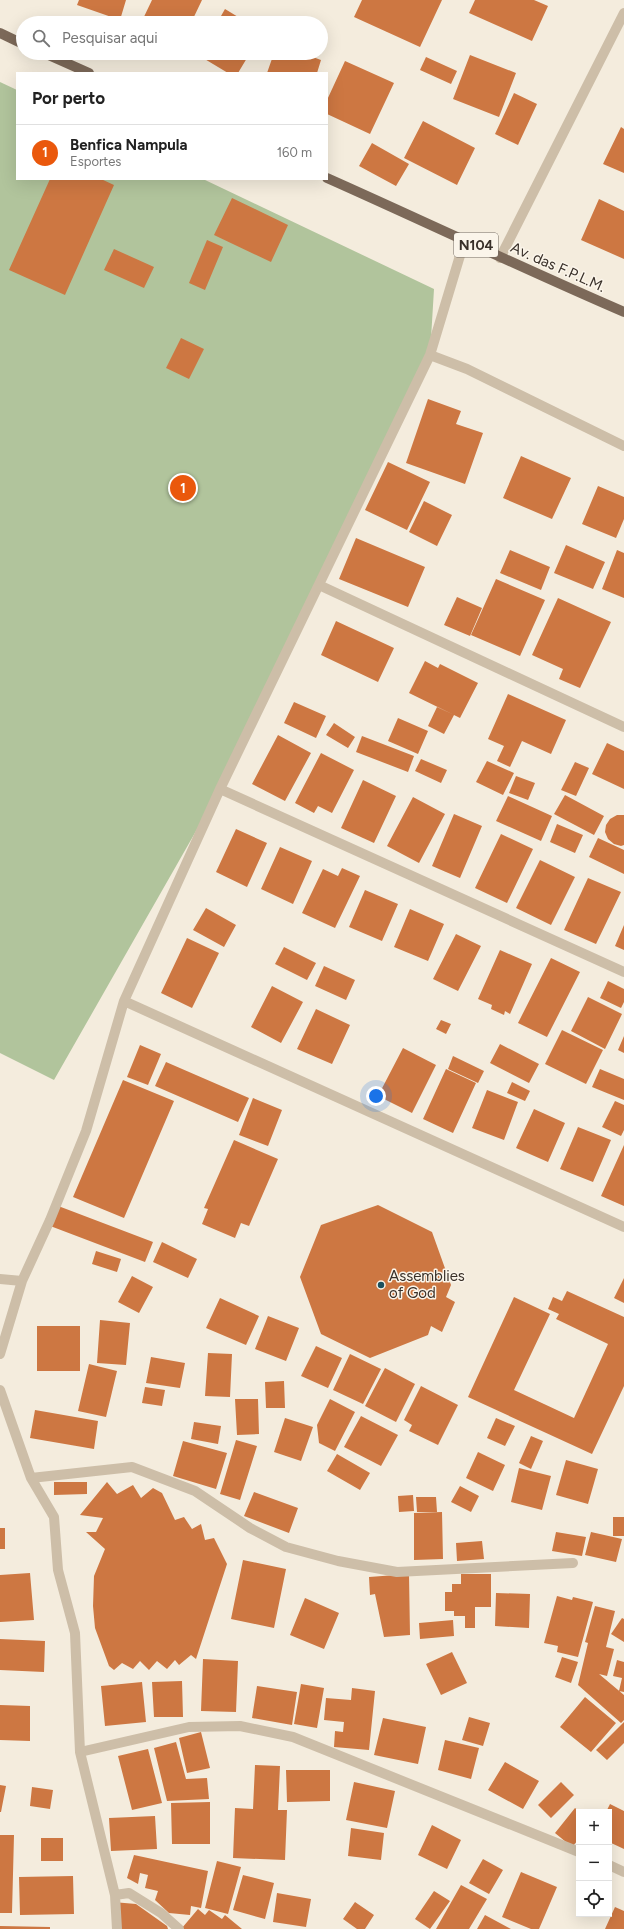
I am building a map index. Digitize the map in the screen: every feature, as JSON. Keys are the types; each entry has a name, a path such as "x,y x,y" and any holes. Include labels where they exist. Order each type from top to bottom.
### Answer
{"main road":[{"path":"0,33 16,41"},
{"path":"60,60 88,72"},
{"name":"Av. das F.P.L.M.","path":"328,178 464,239 500,258 624,312"}],"street":[{"path":"500,258 624,13"},
{"path":"0,1354 22,1281 50,1220 86,1131 124,1001 220,789 430,355 464,239"},
{"path":"430,355 467,369 624,446"},
{"path":"319,585 624,727"},
{"path":"220,789 624,972"},
{"path":"124,1001 624,1227"},
{"path":"0,1279 22,1281"},
{"path":"0,1390 31,1478 54,1517 58,1570 75,1633 80,1752 115,1895 117,1929"},
{"path":"31,1478 132,1467 195,1490 250,1528 286,1547 338,1561 397,1572 573,1564"},
{"path":"80,1752 189,1727 240,1726 293,1737 576,1851"},
{"path":"612,1866 624,1872"},
{"path":"115,1895 129,1893 160,1913 179,1929"}],"green space":[{"path":"0,82 16,90 16,180 205,180 434,289 430,355 220,789 54,1080 0,1053"}],"building":[{"path":"79,0 126,0 121,16 109,16 77,5"},
{"path":"152,0 202,0 194,16 144,16"},
{"path":"362,0 442,0 420,47 354,17"},
{"path":"475,0 534,0 548,6 532,41 469,13"},
{"path":"225,9 236,16 221,16"},
{"path":"470,55 516,73 499,117 453,99"},
{"path":"426,57 457,71 451,84 420,70"},
{"path":"206,60 246,60 239,72 226,72"},
{"path":"272,60 321,60 317,72 267,72"},
{"path":"345,61 394,83 370,134 328,114 328,98"},
{"path":"514,93 537,104 518,145 495,134"},
{"path":"423,121 475,148 457,185 404,158"},
{"path":"621,127 624,129 624,173 603,164"},
{"path":"372,143 409,164 396,186 359,166"},
{"path":"50,180 103,180 114,185 65,295 9,270"},
{"path":"232,198 288,225 271,262 214,235"},
{"path":"599,199 624,211 624,259 581,240"},
{"path":"207,240 223,247 205,290 189,283"},
{"path":"114,249 154,267 144,288 104,270"},
{"path":"181,338 204,349 189,379 166,368"},
{"path":"428,399 461,411 456,424 483,433 465,484 406,463"},
{"path":"521,456 571,478 552,519 503,498"},
{"path":"388,462 430,482 407,530 365,510"},
{"path":"598,486 624,497 624,519 616,538 582,524"},
{"path":"424,501 452,515 437,546 409,532"},
{"path":"356,538 425,567 408,607 339,579"},
{"path":"566,545 605,562 593,589 554,573"},
{"path":"510,550 550,567 541,590 500,573"},
{"path":"617,550 624,553 624,598 602,589"},
{"path":"496,579 545,600 520,656 471,635"},
{"path":"457,597 482,608 470,636 444,625"},
{"path":"558,598 611,622 580,688 559,679 563,669 532,655"},
{"path":"336,621 394,648 378,682 321,655"},
{"path":"425,661 438,668 440,664 478,683 460,718 454,715 444,734 428,726 437,707 452,714 409,693"},
{"path":"508,694 566,720 551,754 522,741 510,767 497,761 504,746 488,739"},
{"path":"294,702 326,716 316,738 284,723"},
{"path":"398,718 428,731 418,754 388,741"},
{"path":"334,723 355,737 348,748 326,735"},
{"path":"278,735 311,753 285,801 252,784"},
{"path":"362,736 414,756 408,772 356,752"},
{"path":"607,743 624,751 624,789 592,774"},
{"path":"321,753 354,770 332,813 318,806 314,813 295,803"},
{"path":"421,759 447,770 441,783 415,771"},
{"path":"487,761 514,773 503,795 476,782"},
{"path":"575,762 589,768 576,796 561,790"},
{"path":"516,776 535,783 528,800 509,793"},
{"path":"363,780 396,796 374,843 341,828"},
{"path":"565,795 604,816 594,835 554,814"},
{"path":"508,796 552,816 541,841 496,821"},
{"path":"413,797 445,814 419,863 387,846"},
{"path":"454,814 482,826 460,878 432,866"},
{"path":"617,815 624,815 624,845 621,846 614,844 608,839 605,832 606,825 610,819"},
{"path":"557,824 583,835 575,853 550,842"},
{"path":"236,829 267,843 247,887 216,872"},
{"path":"501,834 533,849 507,903 475,888"},
{"path":"598,838 624,850 624,874 589,857"},
{"path":"280,847 312,861 293,904 261,889"},
{"path":"540,860 575,877 551,925 516,908"},
{"path":"342,868 360,876 335,928 302,913 323,869 338,876"},
{"path":"588,878 621,892 596,944 564,930"},
{"path":"365,890 398,904 382,941 349,927"},
{"path":"206,908 236,925 224,947 193,930"},
{"path":"410,909 444,924 428,961 394,947"},
{"path":"624,925 624,950 615,946"},
{"path":"456,934 481,946 458,991 433,979"},
{"path":"187,938 219,953 192,1008 161,993"},
{"path":"284,947 316,963 307,980 275,964"},
{"path":"500,950 532,964 510,1014 505,1011 504,1015 491,1009 492,1005 478,999"},
{"path":"551,958 580,972 547,1037 518,1023"},
{"path":"324,966 355,980 346,1000 315,986"},
{"path":"608,981 624,989 624,1002 621,1008 600,998"},
{"path":"272,986 303,1002 281,1043 251,1027"},
{"path":"588,997 622,1014 605,1049 571,1031"},
{"path":"316,1009 350,1025 332,1064 297,1049"},
{"path":"441,1020 451,1024 446,1034 436,1029"},
{"path":"562,1030 603,1050 586,1084 545,1064"},
{"path":"624,1036 624,1053 618,1050"},
{"path":"500,1044 539,1064 529,1083 490,1063"},
{"path":"140,1045 161,1054 148,1085 127,1077"},
{"path":"403,1048 436,1065 412,1113 378,1096"},
{"path":"453,1056 484,1071 478,1083 448,1069"},
{"path":"166,1062 249,1098 238,1122 155,1086"},
{"path":"446,1069 476,1083 453,1133 423,1119"},
{"path":"600,1069 624,1079 624,1100 592,1087"},
{"path":"123,1080 174,1101 124,1218 73,1197"},
{"path":"512,1082 530,1091 525,1101 507,1093"},
{"path":"487,1090 518,1102 504,1140 472,1128"},
{"path":"253,1098 282,1110 268,1146 239,1135"},
{"path":"615,1101 624,1105 624,1130 621,1136 602,1127"},
{"path":"534,1109 565,1123 548,1162 516,1148"},
{"path":"578,1127 611,1140 593,1182 560,1169"},
{"path":"234,1140 278,1159 249,1226 241,1223 235,1238 202,1224 208,1209 204,1208"},
{"path":"624,1145 624,1206 601,1196"},
{"path":"53,1204 153,1242 145,1262 45,1224"},
{"path":"378,1205 432,1232 451,1285 446,1297 455,1302 442,1332 431,1326 428,1335 370,1358 321,1334 300,1277 321,1225"},
{"path":"162,1242 197,1259 188,1278 153,1262"},
{"path":"96,1251 121,1259 117,1272 92,1264"},
{"path":"132,1276 153,1287 139,1313 118,1302"},
{"path":"624,1278 624,1303 614,1298"},
{"path":"567,1291 624,1317 624,1386 592,1454 468,1397 514,1297 550,1314 514,1390 574,1418 608,1344 556,1319 559,1314 548,1309 553,1297 562,1301"},
{"path":"220,1298 259,1316 246,1345 206,1328"},
{"path":"268,1316 299,1328 286,1361 255,1349"},
{"path":"100,1320 130,1323 126,1365 97,1363"},
{"path":"37,1326 80,1326 80,1371 37,1371"},
{"path":"316,1346 342,1358 328,1388 301,1376"},
{"path":"208,1353 232,1354 230,1397 205,1396"},
{"path":"350,1354 381,1369 363,1404 333,1390"},
{"path":"151,1357 185,1363 180,1388 146,1383"},
{"path":"89,1364 117,1371 106,1417 78,1411"},
{"path":"385,1368 415,1384 396,1422 365,1406"},
{"path":"284,1381 285,1408 266,1408 265,1382"},
{"path":"421,1386 458,1405 438,1445 409,1431 412,1425 404,1420"},
{"path":"145,1387 165,1390 162,1406 142,1403"},
{"path":"235,1399 258,1399 259,1434 237,1435"},
{"path":"330,1399 355,1412 335,1451 319,1443 317,1425"},
{"path":"35,1410 98,1421 94,1449 30,1438"},
{"path":"361,1416 398,1435 381,1466 344,1447"},
{"path":"285,1418 313,1427 301,1461 274,1452"},
{"path":"496,1418 515,1426 505,1446 487,1438"},
{"path":"194,1422 221,1426 218,1444 191,1439"},
{"path":"531,1436 543,1441 531,1469 519,1463"},
{"path":"236,1440 257,1446 240,1500 220,1494"},
{"path":"183,1441 227,1453 216,1489 173,1476"},
{"path":"478,1452 505,1465 493,1491 466,1478"},
{"path":"337,1454 370,1473 360,1490 327,1471"},
{"path":"566,1460 598,1469 588,1504 556,1495"},
{"path":"519,1468 551,1476 542,1510 511,1502"},
{"path":"54,1482 87,1482 87,1494 54,1495"},
{"path":"107,1482 117,1494 133,1485 141,1498 153,1488 162,1493 175,1520 184,1517 192,1529 201,1524 205,1540 214,1538 227,1564 196,1659 191,1655 179,1665 175,1660 167,1669 157,1661 149,1670 140,1661 133,1669 122,1663 114,1670 109,1666 95,1628 93,1606 94,1576 105,1549 86,1532 96,1532 103,1518 80,1515"},
{"path":"460,1486 479,1496 471,1512 451,1502"},
{"path":"254,1492 298,1508 289,1533 244,1516"},
{"path":"413,1495 414,1511 399,1512 398,1496"},
{"path":"416,1497 436,1497 437,1512 417,1512"},
{"path":"442,1512 443,1559 414,1560 414,1513"},
{"path":"613,1517 624,1517 624,1536 613,1536"},
{"path":"0,1528 5,1528 5,1549 0,1549"},
{"path":"556,1532 586,1537 582,1556 552,1551"},
{"path":"591,1532 622,1539 616,1562 585,1555"},
{"path":"482,1541 484,1559 457,1561 456,1543"},
{"path":"243,1560 286,1569 274,1628 231,1619"},
{"path":"30,1573 34,1620 0,1622 0,1575"},
{"path":"409,1574 410,1635 384,1637 375,1594 370,1595 369,1577"},
{"path":"461,1574 491,1574 491,1607 475,1607 475,1628 465,1628 465,1616 454,1616 454,1611 445,1611 445,1592 452,1592 452,1584 461,1584"},
{"path":"496,1593 530,1594 529,1628 495,1626"},
{"path":"557,1596 572,1600 573,1597 593,1602 578,1657 557,1652 558,1646 544,1643"},
{"path":"305,1598 339,1613 324,1649 290,1635"},
{"path":"595,1606 615,1611 606,1647 614,1649 607,1676 599,1674 624,1695 624,1720 621,1723 578,1685 588,1643 585,1642"},
{"path":"622,1618 624,1619 624,1642 611,1634"},
{"path":"453,1620 454,1636 420,1639 419,1623"},
{"path":"0,1639 45,1641 44,1672 0,1670"},
{"path":"452,1652 467,1683 441,1695 426,1664"},
{"path":"562,1657 578,1662 571,1683 555,1677"},
{"path":"203,1659 238,1661 236,1712 201,1711"},
{"path":"617,1660 624,1662 624,1692 619,1691 622,1678 613,1676"},
{"path":"182,1681 183,1717 154,1717 152,1682"},
{"path":"142,1682 146,1722 105,1726 101,1686"},
{"path":"301,1684 324,1688 317,1728 294,1724"},
{"path":"257,1686 297,1692 292,1725 252,1718"},
{"path":"352,1688 375,1691 369,1750 334,1747 335,1731 343,1732 344,1722 324,1720 326,1698 351,1700"},
{"path":"585,1697 616,1723 591,1752 560,1727"},
{"path":"0,1705 30,1706 30,1741 0,1740"},
{"path":"469,1717 490,1723 483,1746 462,1740"},
{"path":"383,1718 426,1727 418,1764 374,1755"},
{"path":"624,1722 624,1743 607,1760 596,1750"},
{"path":"201,1732 210,1768 187,1773 179,1738"},
{"path":"445,1740 479,1748 471,1779 438,1770"},
{"path":"176,1742 186,1779 207,1778 209,1799 167,1801 154,1748"},
{"path":"148,1749 162,1803 132,1810 118,1756"},
{"path":"505,1762 539,1781 523,1809 488,1790"},
{"path":"255,1765 280,1766 278,1810 287,1810 285,1860 233,1858 235,1808 253,1809"},
{"path":"286,1770 330,1770 330,1801 287,1802"},
{"path":"354,1782 395,1791 387,1828 346,1820"},
{"path":"561,1782 574,1795 551,1818 538,1805"},
{"path":"0,1785 6,1786 1,1812 0,1812"},
{"path":"32,1787 53,1790 50,1809 30,1806"},
{"path":"210,1802 210,1844 172,1844 171,1803"},
{"path":"610,1804 624,1811 624,1849 612,1843 612,1809 608,1809"},
{"path":"575,1808 576,1809 576,1842 572,1847 555,1833"},
{"path":"155,1816 157,1849 111,1851 109,1818"},
{"path":"432,1825 461,1840 447,1869 418,1855"},
{"path":"351,1828 384,1833 381,1860 348,1856"},
{"path":"0,1835 14,1835 12,1913 0,1913"},
{"path":"41,1838 63,1838 63,1861 41,1861"},
{"path":"134,1855 208,1871 201,1908 191,1906 190,1915 169,1913 155,1900 158,1891 145,1888 148,1875 140,1873 138,1884 127,1878"},
{"path":"483,1859 503,1870 489,1894 469,1883"},
{"path":"217,1861 241,1867 228,1914 205,1908"},
{"path":"521,1872 557,1887 539,1929 531,1929 502,1917"},
{"path":"243,1875 274,1883 265,1919 233,1910"},
{"path":"73,1876 74,1914 20,1915 19,1877"},
{"path":"461,1885 487,1899 469,1929 436,1929"},
{"path":"434,1891 450,1901 430,1929 415,1919"},
{"path":"277,1893 311,1899 306,1927 273,1922"},
{"path":"113,1902 136,1904 167,1926 168,1929 121,1929"},
{"path":"355,1902 374,1915 365,1929 357,1929 343,1919"},
{"path":"615,1907 624,1911 624,1929 605,1929 610,1917 612,1917"},
{"path":"198,1909 205,1915 209,1910 222,1919 225,1915 242,1929 182,1928"},
{"path":"485,1915 511,1929 477,1929"},
{"path":"0,1926 50,1927 50,1929 0,1929"}],"place":[{"name":"Benfica Nampula","path":"183,488"},
{"name":"Assemblies of God","path":"381,1285"}]}
